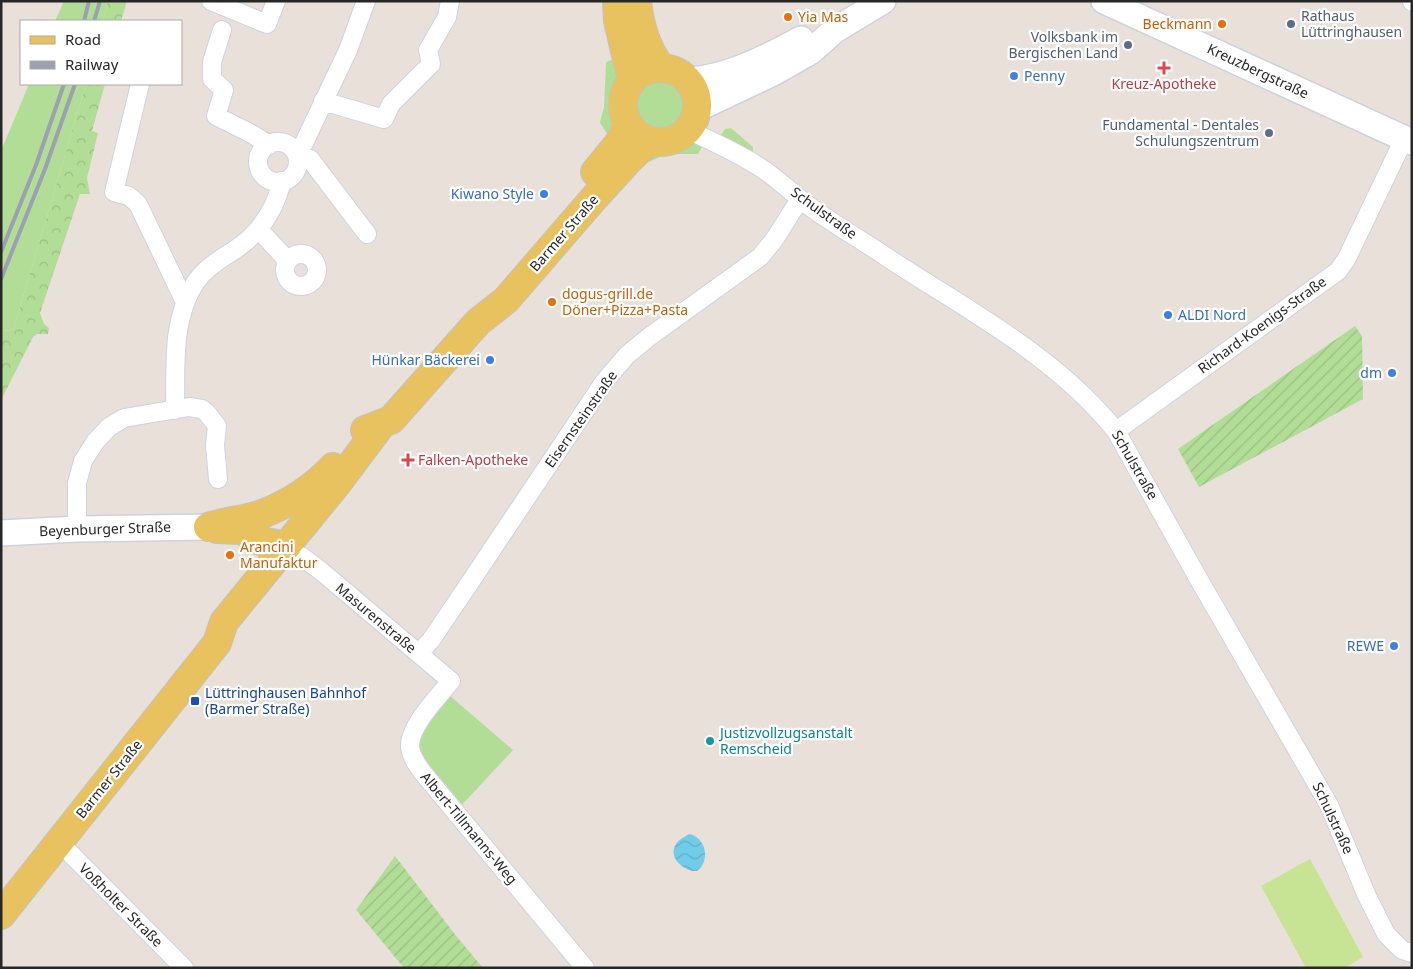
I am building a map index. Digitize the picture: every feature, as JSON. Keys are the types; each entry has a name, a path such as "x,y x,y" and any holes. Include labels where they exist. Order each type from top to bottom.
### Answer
{"main road":[{"path":"617,1 618,21 632,80"},
{"path":"637,1 644,39 661,68"},
{"path":"692,120 696,98 693,88 687,80 670,70 661,68 650,69 640,73 632,80 624,92 622,106 625,120 639,134 666,142 675,140 692,120 810,52 828,35 883,1"},
{"name":"Kreuzbergstraße","path":"1104,1 1409,140"},
{"path":"687,80 701,80 715,76 763,58 802,39 828,35"},
{"name":"Barmer Straße","path":"1,915 217,643 236,633 294,551 336,485 386,422 478,322 506,300 628,161 639,134"},
{"path":"208,527 262,514 302,493 323,478 365,430 386,422"},
{"path":"245,518 257,519 275,526 294,551"},
{"path":"208,527 240,530 253,535 260,541 294,551"},
{"name":"Beyenburger Straße","path":"1,533 77,529 208,527"}],"street":[{"path":"210,1 267,24 276,1"},
{"path":"296,154 304,143 348,50 366,1"},
{"path":"323,101 384,118 391,104 431,64 428,50 447,17 450,1"},
{"path":"222,30 212,62 212,79 224,90 216,116 252,134 268,145"},
{"path":"140,85 114,192 129,196 138,204 185,302"},
{"name":"Schulstraße","path":"692,120 786,186 800,199 1042,358 1100,410 1116,431 1329,805 1367,896 1386,934 1402,950 1412,953"},
{"name":"Richard-Koenigs-Straße","path":"1116,431 1338,270 1346,260 1409,140"},
{"path":"279,142 284,143 289,145 296,154 298,160 296,169 290,177 282,181 268,179 260,168 260,155 268,145 279,142"},
{"path":"296,154 310,160 367,234"},
{"path":"175,410 177,332 185,302 202,274 216,260 237,249 259,230 271,212 282,181"},
{"name":"Eisernsteinstraße","path":"419,653 431,640 604,382 628,355 648,337 760,257 774,240 800,199"},
{"path":"259,230 288,261"},
{"path":"77,529 77,483 83,461 95,442 110,427 124,418 189,407 202,409 207,412 217,426 215,445 218,479"},
{"name":"Masurenstraße","path":"294,551 321,571 451,681"},
{"name":"Albert-Tillmanns-Weg","path":"451,681 413,731 410,746 414,760 422,773 585,968"},
{"name":"Voßholter Straße","path":"58,842 184,968"}],"green space":[{"path":"64,1 108,1 103,20 55,20"},
{"path":"108,1 127,1 121,20 103,20"},
{"path":"623,57 623,78 614,101 616,121 612,141 600,123 604,107 606,63"},
{"path":"654,81 664,81 677,88 684,101 684,111 677,124 664,131 654,131 645,127 638,120 634,111 634,101 638,92 645,85"},
{"path":"29,85 86,85 13,331 1,330 1,151"},
{"path":"86,85 105,85 92,131 98,133 87,178 90,194 80,194 40,313 44,324 49,328 48,334 37,334 33,337 1,400 1,330 13,331"},
{"path":"731,128 753,147 753,151 719,138 725,129"},
{"path":"695,144 703,145 698,154 667,154 644,164 651,151"},
{"path":"1355,326 1362,336 1363,399 1199,487 1178,449"},
{"path":"449,695 513,750 461,806 421,758 419,743 424,728"},
{"path":"395,856 483,968 404,968 356,910"},
{"path":"1310,859 1363,957 1344,968 1306,968 1261,886"}],"water":[{"path":"689,834 695,836 703,844 705,850 704,861 697,871 687,869 675,859 674,849 677,842"}],"railway":[{"path":"84,20 89,1"},
{"path":"94,20 100,1"},
{"path":"1,252 36,165 64,85"},
{"path":"1,279 45,169 75,85"}],"place":[{"name":"Yia Mas","path":"788,17"},
{"name":"Beckmann","path":"1222,24"},
{"name":"Rathaus Lüttringhausen","path":"1291,24"},
{"name":"Volksbank im Bergischen Land","path":"1128,45"},
{"name":"Kreuz-Apotheke","path":"1164,68"},
{"name":"Penny","path":"1014,76"},
{"name":"Fundamental - Dentales Schulungszentrum","path":"1269,133"},
{"name":"Kiwano Style","path":"544,194"},
{"name":"dogus-grill.de Döner+Pizza+Pasta","path":"552,302"},
{"name":"ALDI Nord","path":"1168,315"},
{"name":"Hünkar Bäckerei","path":"490,360"},
{"name":"dm","path":"1392,373"},
{"name":"Falken-Apotheke","path":"408,460"},
{"name":"Arancini Manufaktur","path":"230,555"},
{"name":"REWE","path":"1394,646"},
{"name":"Lüttringhausen Bahnhof (Barmer Straße)","path":"195,701"},
{"name":"Justizvollzugsanstalt Remscheid","path":"710,741"}]}
